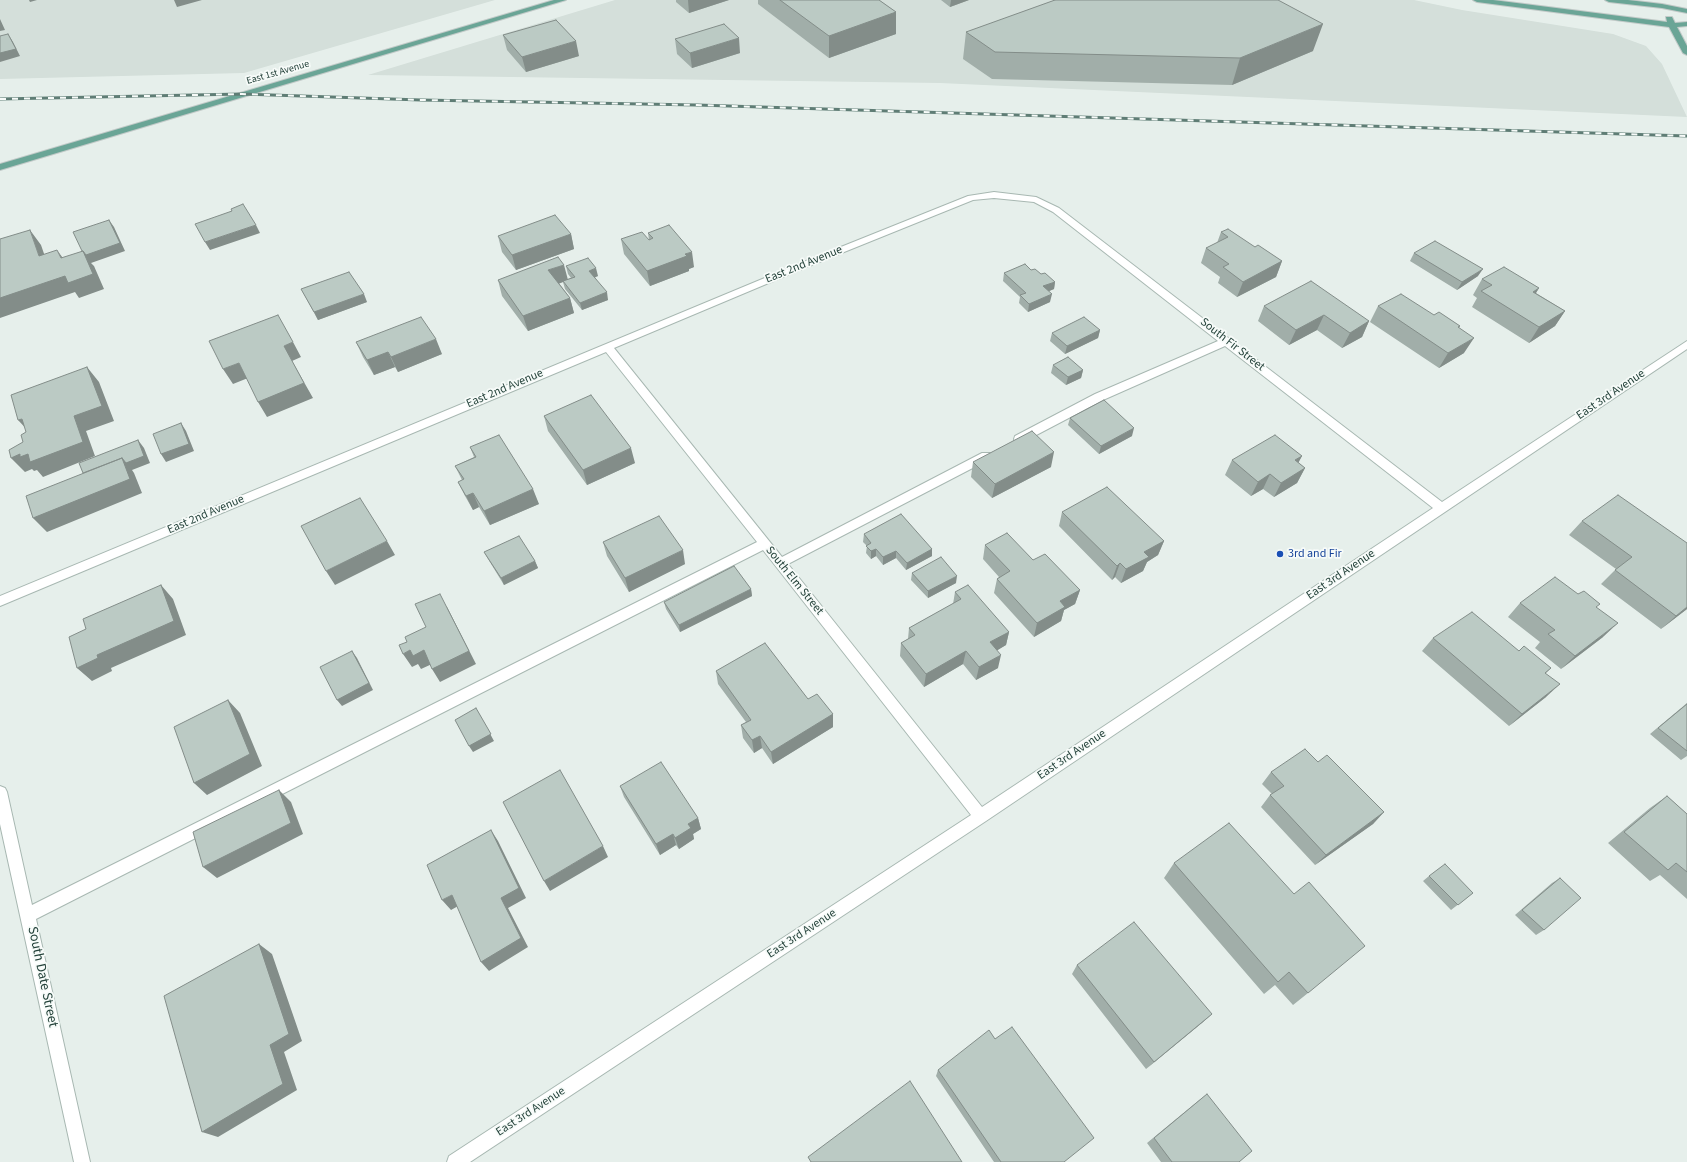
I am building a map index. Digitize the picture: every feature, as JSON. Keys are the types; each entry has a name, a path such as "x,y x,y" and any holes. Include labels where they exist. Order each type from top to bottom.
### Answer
{"main road":[{"name":"East 1st Avenue","path":"0,166 562,0"},
{"path":"1477,0 1579,15 1672,25 1687,24"},
{"path":"1609,0 1662,6 1687,11"},
{"path":"1662,6 1687,53"}],"street":[{"name":"East 2nd Avenue","path":"0,601 607,346 971,198 994,195 1015,196"},
{"name":"South Fir Street","path":"1015,196 1036,200 1056,210 1441,508"},
{"path":"1007,445 1099,397 1227,341"},
{"name":"East 3rd Avenue","path":"455,1162 981,816 1687,344"},
{"name":"South Elm Street","path":"607,346 981,816"},
{"path":"780,563 993,453"},
{"path":"28,915 764,544"},
{"name":"South Date Street","path":"0,792 82,1162"}],"shaded area":[{"path":"0,0 495,0 244,73 0,79"},
{"path":"615,0 1414,0 1462,10 1613,34 1646,46 1662,64 1687,117 940,83 368,75"}],"building":[{"path":"780,0 879,0 896,12 829,36"},
{"path":"1055,0 1278,0 1323,24 1240,58 995,52 966,32"},
{"path":"556,20 576,41 522,57 503,35"},
{"path":"724,24 739,38 690,53 675,39"},
{"path":"8,34 16,49 0,53 0,36"},
{"path":"243,204 256,225 205,242 195,224 232,211 231,209"},
{"path":"555,215 571,234 512,255 498,236"},
{"path":"109,220 120,243 86,255 82,251 73,232"},
{"path":"669,225 692,252 685,254 687,256 647,271 621,239 642,232 649,240 653,238 648,233"},
{"path":"1228,229 1255,247 1258,245 1282,261 1243,282 1223,267 1229,264 1206,248 1228,237 1221,232"},
{"path":"30,230 39,256 57,250 61,258 83,251 93,274 68,283 65,276 0,298 0,239"},
{"path":"1435,241 1483,269 1462,282 1414,253"},
{"path":"558,257 564,265 548,270 570,298 523,316 498,280"},
{"path":"588,258 596,268 589,271 607,292 580,303 563,281 575,277 566,266"},
{"path":"1025,264 1031,270 1035,269 1041,274 1045,273 1055,282 1043,286 1052,294 1029,304 1020,295 1026,293 1004,273"},
{"path":"1504,267 1539,288 1533,292 1565,311 1539,327 1481,291 1492,285 1482,279"},
{"path":"349,272 364,294 314,312 301,289"},
{"path":"1311,281 1369,321 1350,333 1324,315 1296,330 1264,306"},
{"path":"1401,294 1434,315 1439,312 1460,326 1458,327 1474,338 1448,353 1378,306"},
{"path":"278,315 293,342 284,346 304,383 258,402 239,363 223,369 209,341"},
{"path":"421,317 436,339 391,357 388,352 367,360 356,342"},
{"path":"1084,317 1100,330 1067,346 1052,333"},
{"path":"1068,357 1083,370 1068,377 1053,365"},
{"path":"87,367 102,406 74,416 83,442 30,462 28,454 20,457 20,454 11,458 9,450 23,442 21,435 26,432 22,419 18,420 11,395"},
{"path":"591,395 631,448 583,470 544,416"},
{"path":"1104,400 1134,428 1101,446 1070,418"},
{"path":"181,423 189,444 161,454 153,434"},
{"path":"1032,431 1054,452 995,484 973,462"},
{"path":"499,435 533,489 484,511 473,493 466,496 458,482 464,479 455,466 476,457 470,447"},
{"path":"1275,435 1302,456 1295,460 1305,468 1281,483 1270,474 1258,482 1232,460"},
{"path":"138,440 144,456 126,463 122,458 83,473 79,463"},
{"path":"122,458 130,479 33,518 26,496"},
{"path":"1107,487 1164,541 1144,552 1149,557 1126,569 1120,563 1117,566 1062,512"},
{"path":"1618,495 1687,543 1687,607 1676,616 1615,570 1632,557 1582,521"},
{"path":"360,498 387,541 326,571 301,526"},
{"path":"901,514 932,549 907,563 896,551 883,557 876,549 871,551 866,546 871,543 864,534"},
{"path":"659,516 683,550 625,578 603,542"},
{"path":"1007,533 1033,560 1045,554 1080,590 1060,601 1065,607 1037,623 997,579 1010,571 985,545"},
{"path":"519,536 535,561 501,578 484,552"},
{"path":"941,557 957,576 928,591 912,573"},
{"path":"734,566 751,589 679,625 664,602"},
{"path":"1555,577 1578,594 1584,591 1600,604 1596,607 1618,623 1575,656 1548,634 1555,630 1520,603"},
{"path":"161,585 174,621 97,655 98,658 77,668 69,637 86,629 83,619"},
{"path":"968,585 1009,632 990,642 1001,655 979,667 966,651 926,674 901,643 915,635 909,628 961,599 955,592"},
{"path":"440,594 469,651 432,669 424,650 413,656 410,650 403,654 399,645 407,642 405,637 426,627 415,604"},
{"path":"1472,612 1519,651 1524,646 1551,668 1545,673 1560,684 1522,714 1433,638"},
{"path":"765,643 808,699 817,694 833,714 771,752 760,736 752,740 741,725 751,720 716,671"},
{"path":"352,651 369,683 337,700 320,667"},
{"path":"228,700 250,754 194,783 174,727"},
{"path":"1687,704 1687,751 1658,728"},
{"path":"476,708 491,734 469,746 455,720"},
{"path":"1305,749 1318,762 1327,755 1384,812 1326,855 1270,795 1284,786 1271,772"},
{"path":"661,762 698,818 688,824 691,828 675,838 673,834 656,844 620,786"},
{"path":"560,770 603,846 544,881 503,802"},
{"path":"279,790 291,823 203,867 193,832"},
{"path":"1667,796 1687,814 1687,872 1676,863 1668,870 1624,832"},
{"path":"1229,823 1294,894 1309,882 1365,946 1308,993 1289,972 1278,982 1174,863"},
{"path":"491,830 519,888 501,898 521,938 481,962 452,895 442,900 427,865"},
{"path":"1445,864 1473,893 1458,905 1429,876"},
{"path":"1560,878 1581,898 1544,930 1522,910"},
{"path":"1134,922 1212,1014 1154,1062 1077,965"},
{"path":"259,944 289,1034 270,1045 283,1084 202,1132 164,996"},
{"path":"1012,1027 1094,1138 1064,1162 1001,1162 938,1070 989,1030 995,1039"},
{"path":"910,1081 962,1162 811,1162 808,1157"},
{"path":"1207,1094 1252,1151 1239,1162 1172,1162 1154,1138"}],"railway":[{"path":"0,99 242,94 421,100 697,105 1687,136"}],"place":[{"name":"3rd and Fir","path":"1280,554"}]}
